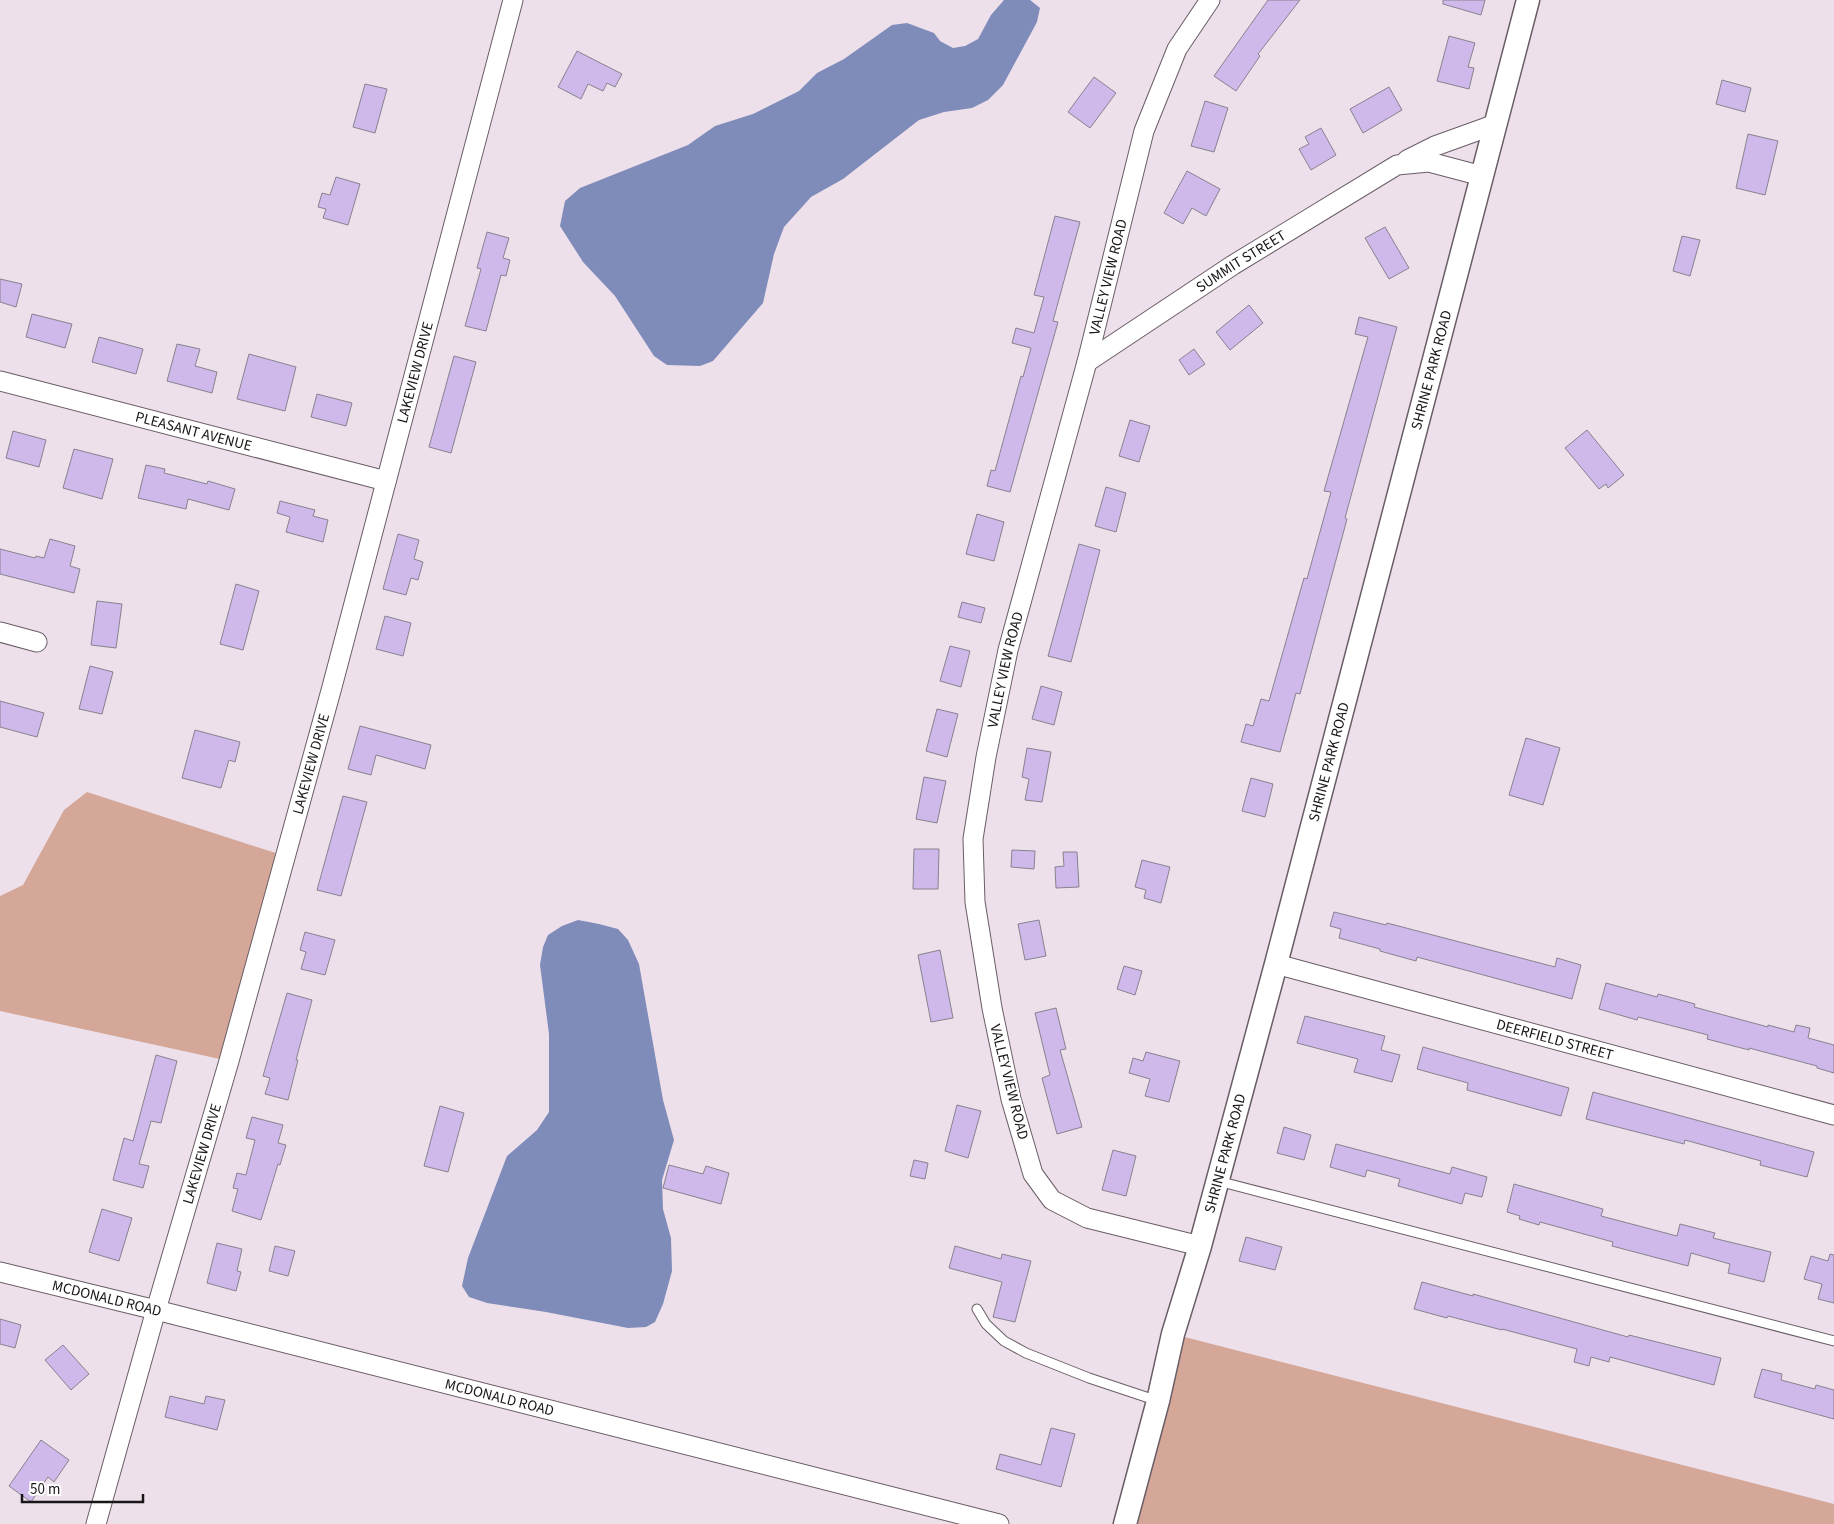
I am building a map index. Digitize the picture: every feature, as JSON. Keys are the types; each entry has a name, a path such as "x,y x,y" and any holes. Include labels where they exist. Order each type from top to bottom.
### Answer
{"street":[{"name":"LAKEVIEW DRIVE","path":"96,1524 229,1061 332,687 513,0"},
{"name":"VALLEY VIEW ROAD","path":"1200,1246 1087,1218 1052,1200 1033,1174 1011,1099 994,1018 975,902 974,839 986,757 1008,650 1087,362 1144,131 1177,49 1210,0"},
{"name":"SHRINE PARK ROAD","path":"1125,1524 1158,1401 1173,1334 1200,1246 1276,964 1528,0"},
{"name":"SUMMIT STREET","path":"1087,362 1233,265 1397,165 1435,146 1496,124"},
{"name":"SUMMIT STREET","path":"1397,165 1429,162 1482,176"},
{"name":"PLEASANT AVENUE","path":"0,381 386,481"},
{"path":"0,632 37,642"},
{"name":"DEERFIELD STREET","path":"1276,964 1834,1114"},
{"name":"MCDONALD ROAD","path":"0,1272 999,1524"}],"lane":[{"path":"1218,1181 1834,1341"},
{"path":"977,1309 986,1324 1004,1341 1026,1353 1089,1378 1158,1401"}],"shaded area":[{"path":"87,792 285,856 229,1061 0,1011 0,896 23,885 64,810"},
{"path":"1173,1334 1834,1504 1834,1524 1125,1524"}],"water":[{"path":"1004,0 1030,0 1040,8 1037,22 1003,85 988,100 972,108 944,112 919,120 843,179 811,197 784,227 774,254 763,303 713,361 700,366 667,365 654,356 615,296 583,262 560,226 565,201 580,188 688,145 715,126 753,114 799,91 817,73 844,59 892,25 907,23 934,33 940,41 953,48 965,46 978,39 991,15"},
{"path":"578,920 618,929 628,940 639,964 663,1100 674,1140 662,1180 663,1209 671,1238 672,1271 663,1304 655,1322 646,1327 628,1328 487,1303 469,1297 462,1286 468,1258 507,1156 537,1130 549,1112 549,1034 540,965 543,947 548,935 562,926"}],"building":[{"path":"1268,0 1300,0 1258,54 1260,56 1236,91 1214,76"},
{"path":"1443,0 1485,0 1481,15 1443,4"},
{"path":"1449,36 1475,43 1468,67 1474,68 1469,89 1437,81"},
{"path":"577,51 622,74 615,87 607,83 603,91 588,84 581,99 558,87"},
{"path":"1094,77 1116,93 1090,128 1068,112"},
{"path":"1722,80 1751,88 1745,112 1716,104"},
{"path":"365,84 387,89 375,133 353,127"},
{"path":"1389,87 1402,110 1363,133 1350,109"},
{"path":"1205,101 1228,108 1214,152 1191,146"},
{"path":"1321,128 1336,155 1311,170 1299,149 1309,144 1305,137"},
{"path":"1748,134 1778,141 1765,195 1736,188"},
{"path":"1187,171 1220,189 1206,216 1192,208 1183,224 1164,213"},
{"path":"336,177 360,184 348,225 323,218 326,209 318,207 322,193 330,195"},
{"path":"1055,216 1080,222 1053,321 1058,322 1010,492 987,486 991,470 995,471 1021,376 1023,377 1031,348 1012,343 1016,328 1034,333 1044,297 1034,295"},
{"path":"1385,227 1409,268 1389,279 1365,238"},
{"path":"487,232 509,238 503,258 510,260 506,276 501,275 486,331 465,326 481,269 477,268"},
{"path":"1682,236 1700,240 1690,276 1673,271"},
{"path":"0,279 22,284 16,307 0,302"},
{"path":"1249,305 1263,323 1230,350 1216,332"},
{"path":"32,314 72,324 65,348 26,337"},
{"path":"1359,317 1397,327 1300,694 1296,693 1280,752 1241,742 1246,724 1253,726 1261,699 1269,701 1304,578 1307,579 1331,492 1324,491 1368,337 1355,334"},
{"path":"99,337 143,349 136,374 92,362"},
{"path":"177,344 200,349 195,366 217,372 212,393 167,381"},
{"path":"1194,349 1205,364 1189,375 1179,360"},
{"path":"249,354 296,367 285,411 237,399"},
{"path":"454,356 476,362 451,453 429,447"},
{"path":"317,394 352,403 346,426 311,417"},
{"path":"1130,420 1150,426 1139,462 1119,456"},
{"path":"1587,430 1624,475 1608,488 1606,484 1599,489 1565,448"},
{"path":"13,431 46,440 39,467 6,458"},
{"path":"74,449 113,459 102,499 63,488"},
{"path":"146,465 165,469 164,473 207,484 208,481 235,489 229,510 188,499 186,509 138,498"},
{"path":"1106,487 1126,493 1116,532 1095,526"},
{"path":"280,501 315,510 313,516 328,520 323,542 286,532 290,517 277,513"},
{"path":"977,514 1004,522 994,561 966,554"},
{"path":"398,534 419,540 414,559 423,562 418,580 411,578 406,595 383,589"},
{"path":"50,539 75,546 70,566 80,569 74,593 0,574 0,549 35,558 36,556 44,558"},
{"path":"1079,544 1100,550 1071,662 1048,656"},
{"path":"236,584 259,591 243,650 220,644"},
{"path":"97,601 122,604 116,648 91,645"},
{"path":"962,602 985,608 981,623 958,617"},
{"path":"385,616 411,623 403,656 376,649"},
{"path":"950,646 970,651 961,687 940,681"},
{"path":"90,666 113,672 102,714 79,709"},
{"path":"1041,686 1062,692 1054,725 1032,719"},
{"path":"0,701 44,713 37,737 0,727"},
{"path":"937,709 958,714 947,757 926,751"},
{"path":"360,726 431,745 425,769 376,755 371,775 348,769"},
{"path":"195,730 240,742 235,762 229,760 221,788 182,778"},
{"path":"1526,738 1560,748 1543,805 1509,795"},
{"path":"1027,748 1051,752 1042,802 1025,800 1029,779 1022,777"},
{"path":"924,777 946,781 937,823 916,819"},
{"path":"1251,778 1273,784 1265,817 1242,811"},
{"path":"343,796 367,802 341,896 317,890"},
{"path":"914,849 939,849 938,889 913,889"},
{"path":"1012,850 1035,851 1034,869 1011,867"},
{"path":"1063,852 1077,852 1079,887 1056,888 1055,867 1064,866"},
{"path":"1142,860 1170,867 1161,903 1144,898 1146,890 1135,887"},
{"path":"1334,912 1386,925 1387,923 1555,967 1557,958 1581,965 1572,999 1417,957 1416,961 1339,938 1341,929 1330,926"},
{"path":"1039,920 1046,956 1025,960 1018,924"},
{"path":"305,932 335,940 325,975 301,969 306,952 300,950"},
{"path":"940,950 953,1018 931,1022 918,955"},
{"path":"1124,966 1142,971 1135,995 1117,989"},
{"path":"1606,983 1657,997 1658,994 1695,1004 1694,1007 1768,1027 1768,1025 1794,1032 1796,1025 1810,1028 1808,1038 1834,1045 1834,1073 1817,1068 1817,1066 1707,1039 1708,1035 1638,1017 1637,1020 1599,1009"},
{"path":"287,993 312,1000 296,1060 298,1060 288,1100 265,1094 270,1078 263,1076"},
{"path":"1056,1008 1066,1049 1060,1050 1082,1127 1057,1134 1042,1078 1050,1075 1035,1013"},
{"path":"1305,1016 1385,1036 1381,1050 1400,1055 1392,1082 1354,1072 1358,1059 1297,1043"},
{"path":"1423,1047 1569,1088 1561,1116 1467,1090 1468,1083 1417,1069"},
{"path":"1146,1052 1180,1061 1169,1102 1145,1096 1150,1079 1129,1073 1133,1058 1143,1061"},
{"path":"156,1055 177,1061 161,1123 151,1121 139,1164 149,1166 143,1188 113,1180 124,1138 133,1141"},
{"path":"1593,1092 1814,1152 1807,1177 1760,1165 1761,1161 1685,1140 1684,1144 1586,1119"},
{"path":"957,1105 981,1111 968,1158 945,1151"},
{"path":"440,1106 464,1113 448,1172 424,1166"},
{"path":"252,1117 283,1125 278,1143 286,1145 280,1165 278,1164 261,1220 232,1211 238,1189 233,1188 237,1173 246,1175 255,1140 246,1138"},
{"path":"1284,1127 1311,1135 1304,1160 1277,1153"},
{"path":"1336,1144 1450,1174 1452,1167 1487,1177 1482,1197 1465,1193 1462,1204 1398,1186 1400,1179 1367,1170 1365,1177 1330,1167"},
{"path":"1113,1150 1136,1156 1126,1196 1102,1190"},
{"path":"914,1160 928,1163 925,1179 910,1176"},
{"path":"669,1165 703,1174 706,1166 729,1173 721,1204 663,1188"},
{"path":"1514,1184 1603,1209 1601,1216 1677,1236 1680,1224 1715,1233 1713,1238 1771,1252 1764,1282 1728,1273 1730,1264 1691,1253 1688,1266 1612,1246 1613,1242 1540,1222 1539,1225 1519,1219 1520,1216 1507,1212"},
{"path":"102,1209 132,1218 119,1261 89,1252"},
{"path":"1246,1237 1282,1247 1275,1270 1239,1261"},
{"path":"217,1243 242,1249 237,1271 241,1272 236,1291 207,1283"},
{"path":"275,1246 295,1251 288,1276 269,1271"},
{"path":"955,1246 1001,1259 1002,1254 1031,1261 1015,1322 993,1317 1002,1282 949,1268"},
{"path":"1830,1254 1834,1255 1834,1303 1818,1299 1822,1284 1804,1279 1811,1256 1828,1261"},
{"path":"1422,1282 1473,1296 1473,1294 1628,1337 1629,1335 1721,1358 1714,1385 1610,1357 1609,1362 1591,1357 1589,1366 1574,1362 1577,1349 1502,1329 1414,1309"},
{"path":"0,1319 21,1325 15,1348 0,1344"},
{"path":"63,1345 89,1374 71,1390 45,1360"},
{"path":"1762,1369 1782,1374 1781,1380 1815,1389 1816,1385 1834,1390 1834,1419 1754,1397"},
{"path":"170,1396 204,1404 206,1396 225,1400 217,1430 165,1417"},
{"path":"1051,1428 1075,1434 1061,1487 996,1469 1000,1454 1041,1465"},
{"path":"41,1440 69,1460 54,1482 48,1477 31,1502 9,1486"}]}
